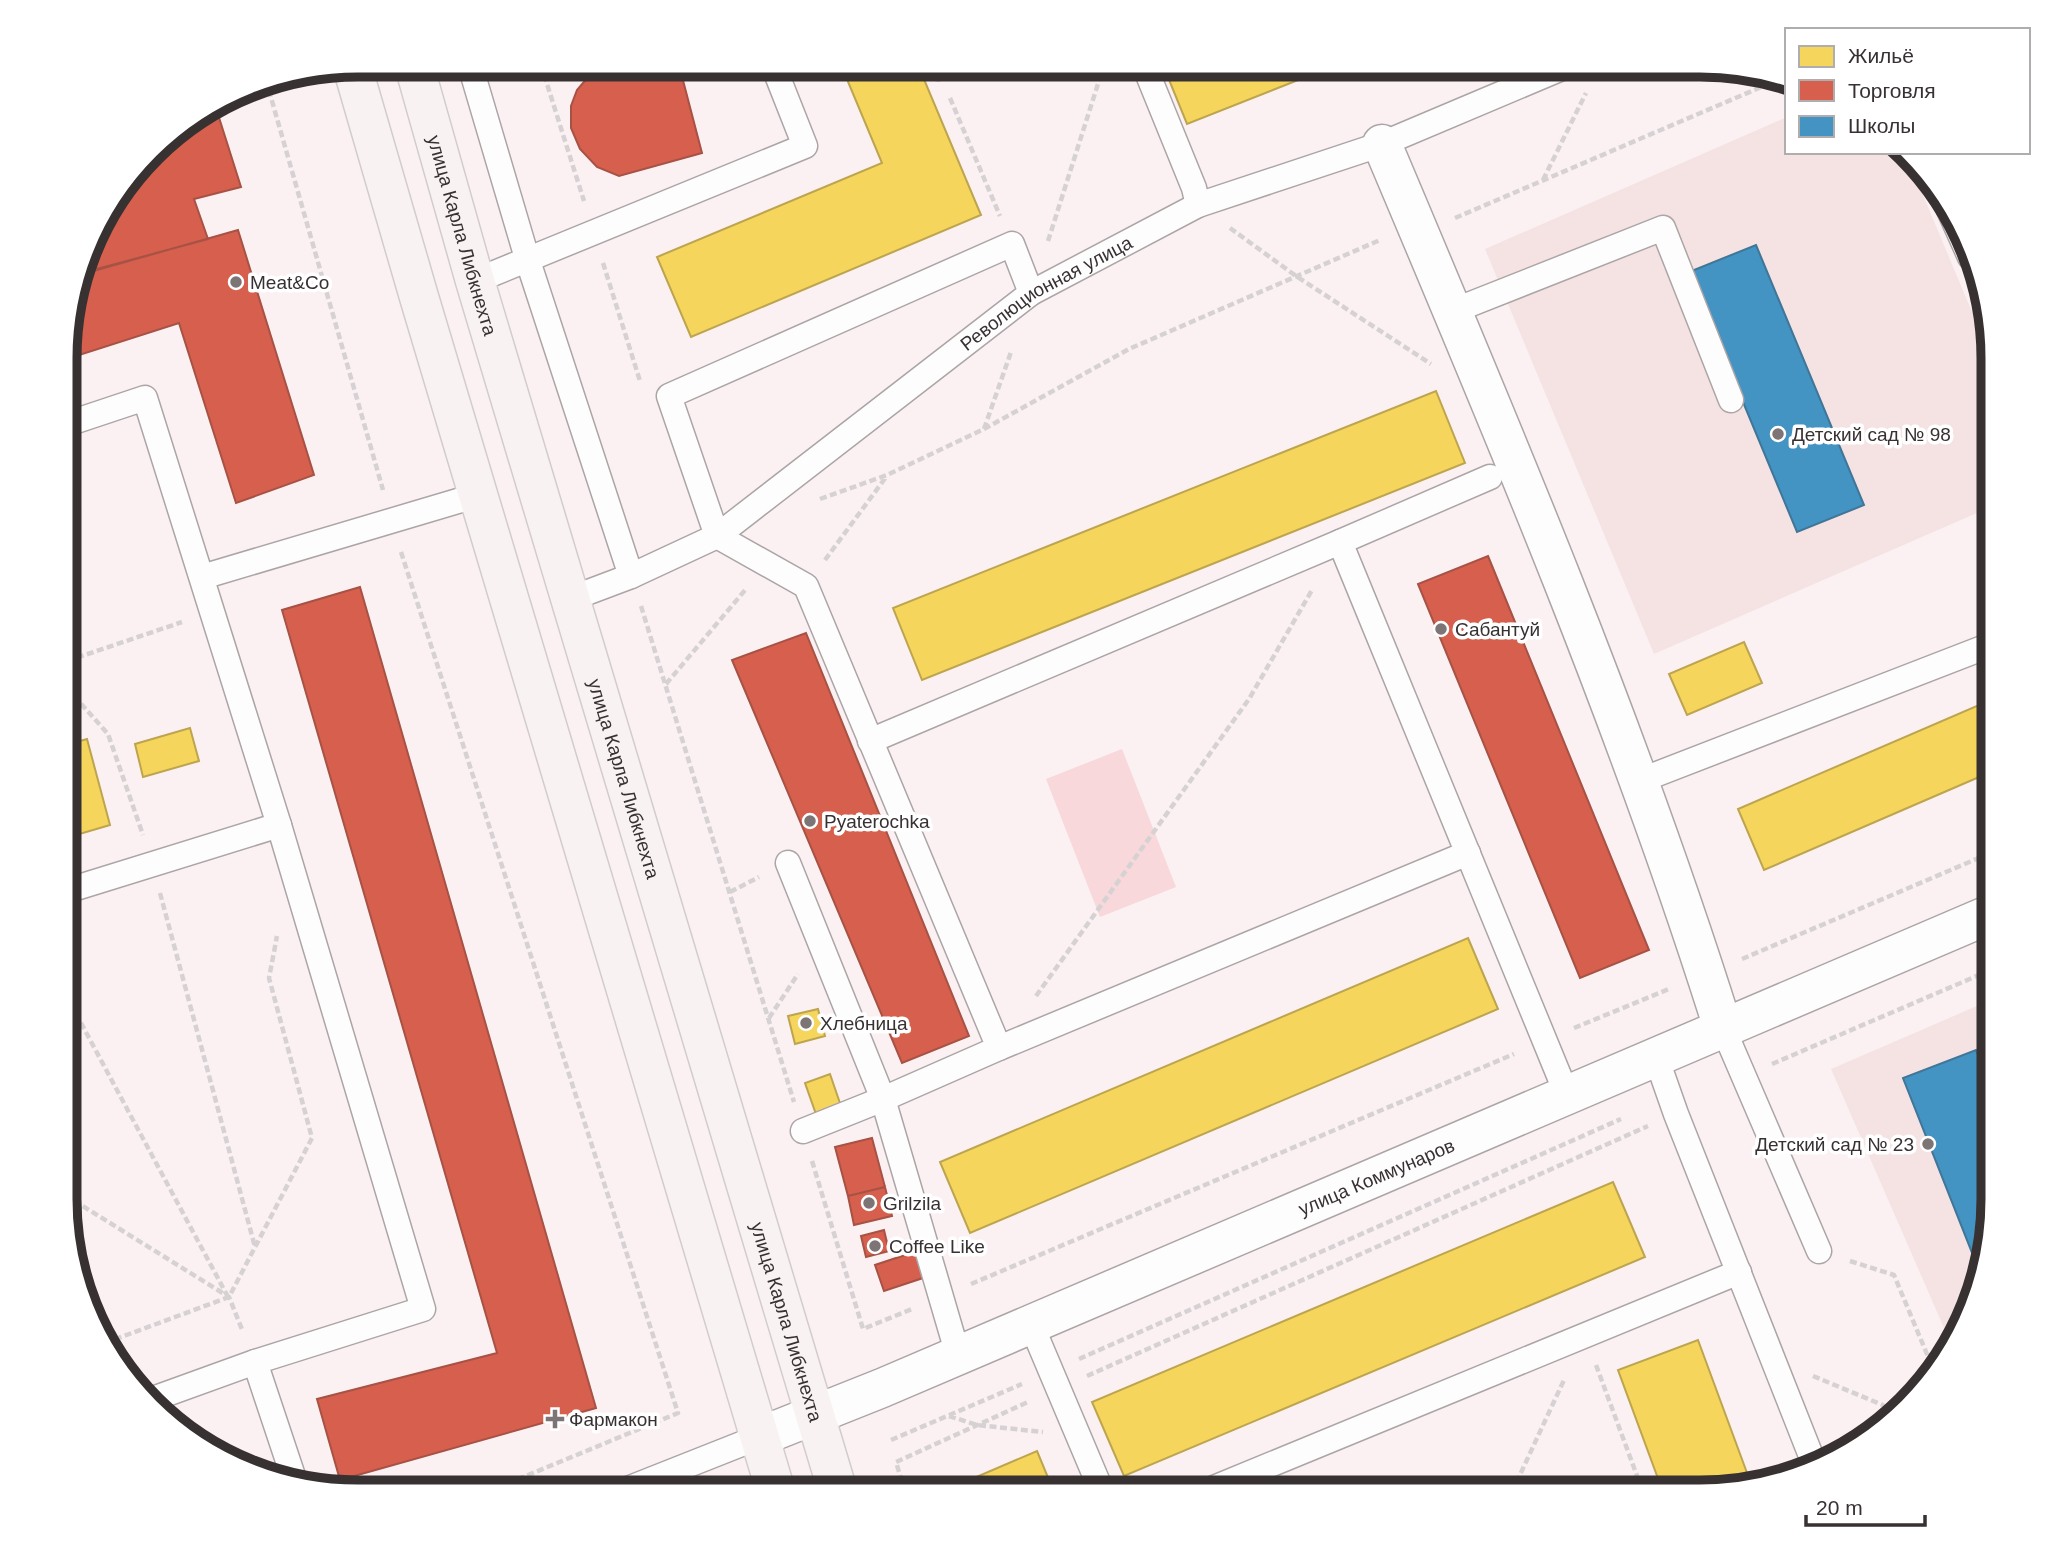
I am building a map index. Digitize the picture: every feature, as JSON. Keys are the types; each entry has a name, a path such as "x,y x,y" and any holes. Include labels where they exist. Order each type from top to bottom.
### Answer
{"main road":[{"path":"355,77 772,1480"},
{"name":"улица Карла Либкнехта","path":"417,77 475,281 834,1480"}],"street":[{"path":"1382,144 1518,465 1639,781 1723,1028"},
{"name":"улица Коммунаров","path":"759,1437 815,1416 1981,918"}],"lane":[{"path":"474,77 527,258 631,576"},
{"path":"475,281 805,146 778,77"},
{"path":"1149,77 1194,188 1198,205"},
{"name":"Революционная улица","path":"570,598 631,576 718,537 1031,293 1198,205 1382,144 1541,77"},
{"path":"1453,312 1663,228 1731,400"},
{"path":"999,1048 806,586 718,537 669,396 1012,244 1031,293"},
{"path":"77,421 145,398 279,825 423,1309 255,1362 158,1397"},
{"path":"870,741 1490,477"},
{"path":"202,577 478,495"},
{"path":"1340,542 1567,1095"},
{"path":"1639,781 1981,649"},
{"path":"77,888 279,825"},
{"path":"803,1130 883,1099 1468,853"},
{"path":"788,863 883,1099 958,1355"},
{"path":"1723,1028 1819,1251"},
{"path":"1656,1056 1812,1457"},
{"path":"1233,1480 1739,1272"},
{"path":"1031,1324 1096,1480"},
{"path":"255,1362 292,1472"},
{"path":"650,1480 759,1437"}],"path":[{"path":"545,77 643,393"},
{"path":"944,77 998,212"},
{"path":"984,429 1100,77"},
{"path":"809,504 887,475 984,429 1129,349 1296,276 1543,180 1766,85"},
{"path":"1543,180 1588,88"},
{"path":"268,92 392,522 678,1413 516,1480"},
{"path":"1198,205 1296,276 1438,369"},
{"path":"806,586 887,475"},
{"path":"999,1048 1250,699 1340,542"},
{"path":"665,684 767,564"},
{"path":"631,576 863,1329 1981,857"},
{"path":"77,658 213,612"},
{"path":"77,700 108,734 153,864 255,1247"},
{"path":"115,1340 229,1297 312,1138 269,978 279,928"},
{"path":"769,1018 820,941"},
{"path":"1744,1077 1981,974"},
{"path":"77,1015 229,1297 255,1362"},
{"path":"891,1440 948,1416 1054,1380 1673,1105"},
{"path":"901,1480 896,1462 977,1425 1054,1380 1673,1105"},
{"path":"77,1203 229,1297"},
{"path":"1819,1251 1894,1275 1930,1361"},
{"path":"1518,1480 1585,1335"},
{"path":"1585,1335 1639,1480"},
{"path":"1773,1359 1888,1407"},
{"path":"948,1416 977,1425 1078,1436"}],"shaded area":[{"name":"Детский сад № 98","path":"1785,118 1785,154 1893,154 1916,179 1979,330 1981,511 1654,654 1485,249"},
{"path":"1122,749 1176,887 1100,917 1046,779"},
{"name":"Детский сад № 23","path":"1981,1004 1979,1236 1966,1290 1947,1334 1831,1069"}],"building: Жильё":[{"path":"846,77 923,77 981,215 691,337 657,257 882,163"},
{"path":"1168,77 1306,77 1187,124"},
{"path":"1436,391 1465,463 922,680 893,608"},
{"path":"1744,642 1762,683 1687,715 1669,674"},
{"path":"1981,704 1981,776 1764,870 1738,809"},
{"path":"190,728 199,761 143,777 135,744"},
{"path":"87,739 110,825 77,835 77,742"},
{"path":"1468,938 1498,1009 970,1233 940,1162"},
{"name":"Хлебница","path":"818,1009 825,1036 795,1044 788,1016"},
{"path":"830,1074 842,1109 817,1117 805,1083"},
{"path":"1613,1182 1645,1257 1124,1476 1092,1402"},
{"path":"1698,1340 1748,1476 1659,1480 1618,1370"},
{"path":"1037,1451 1049,1480 969,1480"}],"building: Торговля":[{"path":"588,77 682,77 702,153 619,176 597,167 580,149 571,128 571,106 577,90"},
{"path":"218,114 241,187 194,199 208,239 97,269 94,260 98,250 135,187 159,159 187,135"},
{"path":"238,230 314,475 236,503 179,323 77,356 79,321 91,272"},
{"path":"1488,556 1649,950 1580,978 1418,584"},
{"path":"360,587 596,1408 343,1479 340,1479 317,1399 497,1353 282,610"},
{"path":"806,633 969,1036 902,1063 732,660"},
{"path":"872,1138 885,1187 848,1196 835,1147"},
{"name":"Grilzila","path":"885,1187 892,1216 854,1225 848,1196"},
{"name":"Coffee Like","path":"884,1230 889,1251 866,1257 861,1236"},
{"path":"923,1249 932,1275 884,1291 875,1265"}],"building: Школы":[{"path":"1756,245 1864,505 1797,532 1689,272"},
{"path":"1976,1050 1981,1063 1981,1199 1975,1259 1903,1078"}],"place":[{"name":"Meat&Co","path":"236,282"},
{"name":"Детский сад № 98","path":"1778,434"},
{"name":"Сабантуй","path":"1441,629"},
{"name":"Pyaterochka","path":"810,821"},
{"name":"Хлебница","path":"806,1023"},
{"name":"Детский сад № 23","path":"1928,1144"},
{"name":"Grilzila","path":"869,1203"},
{"name":"Coffee Like","path":"875,1246"},
{"name":"Фармакон","path":"555,1419"}]}
